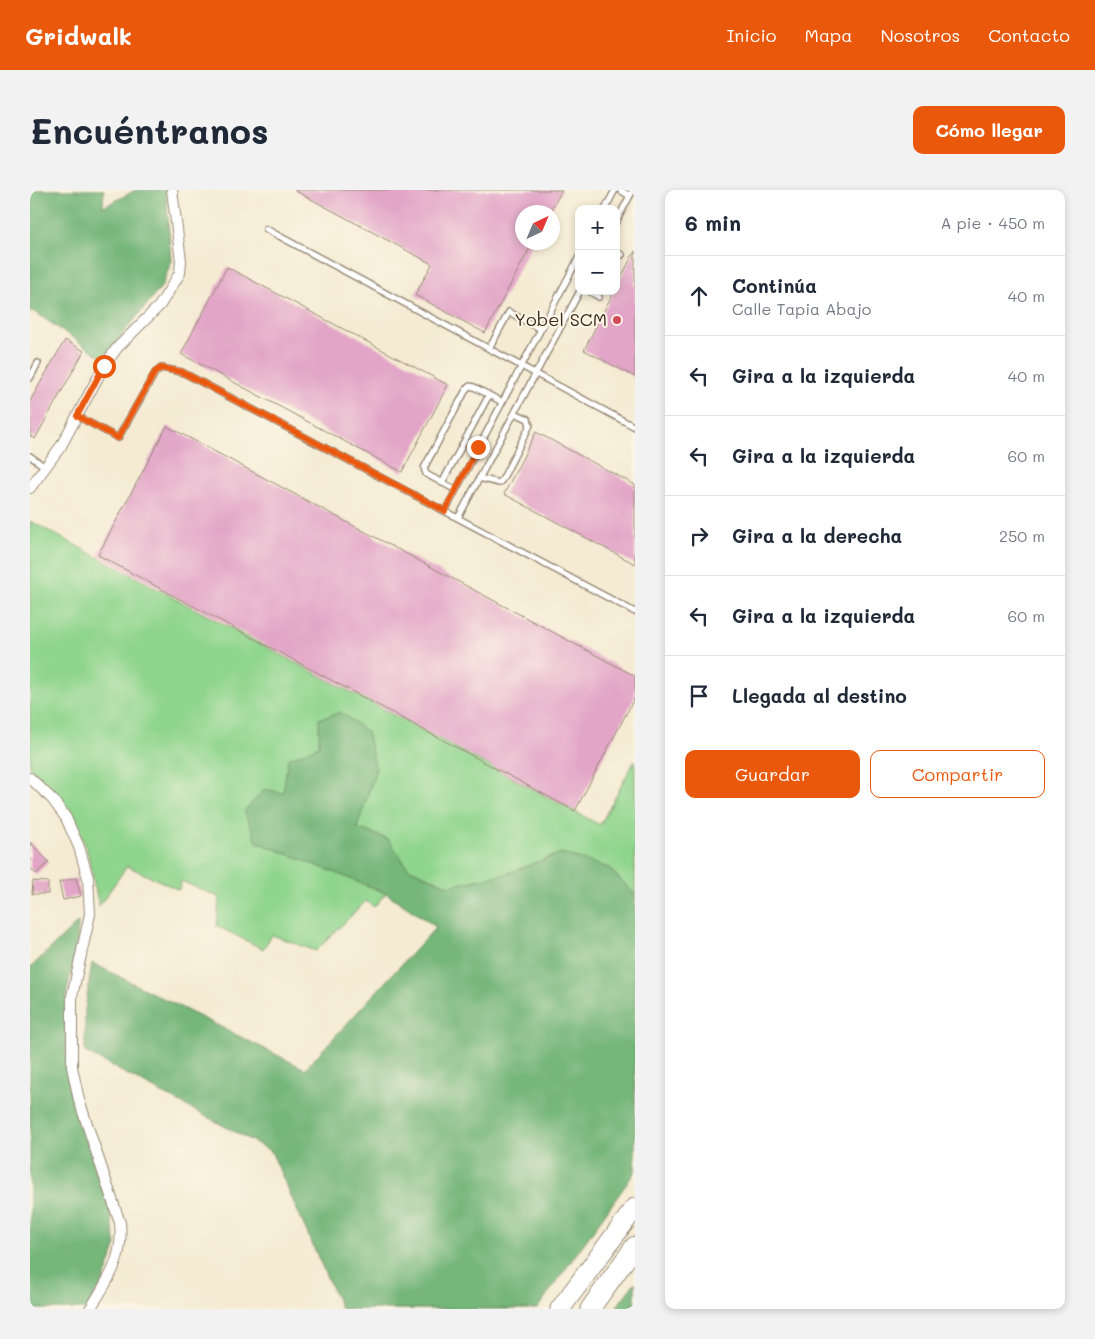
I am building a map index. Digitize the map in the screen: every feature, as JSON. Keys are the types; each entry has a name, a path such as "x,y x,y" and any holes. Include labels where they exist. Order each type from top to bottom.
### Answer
{"highway":[{"path":"560,1309 635,1208"},
{"path":"590,1309 635,1246"}],"street":[{"path":"30,488 61,446 104,366 116,348 160,304 180,273 181,260 172,190"},
{"path":"30,778 53,800 66,818 79,846 88,878 90,914 72,996 72,1067 79,1100 120,1223 122,1235 113,1272 90,1309"}],"lane":[{"path":"607,205 615,190"},
{"path":"620,190 630,196"},
{"path":"620,215 633,190"},
{"path":"266,229 635,427"},
{"path":"445,511 575,264"},
{"path":"458,518 578,295"},
{"path":"489,349 509,312 540,329"},
{"path":"30,378 38,363"},
{"path":"77,416 118,438 155,372 161,368 182,372 635,612"},
{"path":"456,490 426,474 424,468 467,388 470,386 502,402"},
{"path":"442,483 488,395"},
{"path":"480,478 495,483 499,483 502,480 530,425 528,419 515,413"},
{"path":"30,456 45,467"}],"green space":[{"path":"30,190 104,190 103,207 136,190 166,190 171,262 162,286 103,358 33,311 30,313"},
{"path":"30,521 600,825 635,760 635,895 609,868 561,853 509,873 449,886 408,868 388,839 357,828 376,769 319,746 283,793 258,842 386,893 374,907 366,901 316,951 272,935 263,949 217,926 219,897 181,881 179,890 127,866 99,906 87,850 71,811 30,767"},
{"path":"341,712 367,732 376,769 357,828 388,839 408,868 449,886 509,873 561,853 609,868 635,895 635,1172 537,1309 341,1309 271,1151 85,1052 85,1010 92,963 305,1069 436,927 386,893 257,842 244,811 265,789 283,793 288,759 319,746 319,719"},
{"path":"78,922 77,944 66,996 66,1054 69,1090 109,1206 116,1246 103,1282 87,1309 30,1309 30,968"},
{"path":"635,1282 635,1309 615,1309"}],"building":[{"path":"294,190 562,190 554,205 515,205 515,250 529,250 485,333 415,295 432,264"},
{"name":"Yobel SCM","path":"635,251 635,377 584,350 612,295 620,295 620,279"},
{"path":"227,267 448,385 402,472 181,354"},
{"path":"65,340 84,351 35,439 30,436 30,401"},
{"path":"167,426 635,676 635,697 575,811 98,555"},
{"path":"536,432 635,485 635,564 504,494"},
{"path":"30,842 49,862 36,874 30,868"},
{"path":"76,878 81,896 63,900 59,882"},
{"path":"33,881 48,882 48,894 32,894"}],"place":[{"name":"Yobel SCM","path":"617,320"}],"route":[{"path":"104,366 77,416 118,438 155,372 161,368 182,372 445,511 478,447"}]}
